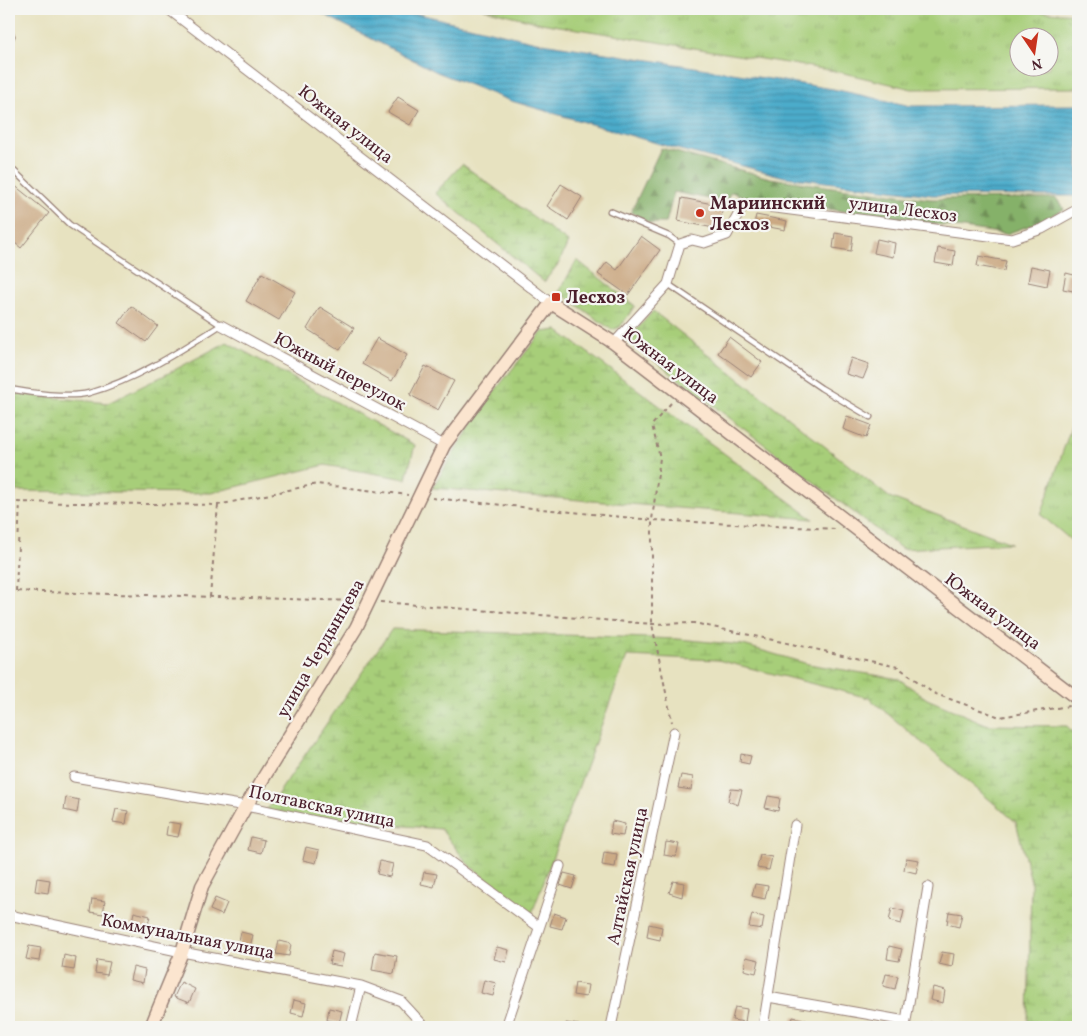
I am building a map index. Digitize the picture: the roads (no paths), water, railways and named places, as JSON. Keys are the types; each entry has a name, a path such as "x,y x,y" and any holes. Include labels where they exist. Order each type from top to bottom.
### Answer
{"street":[{"name":"Южная улица","path":"168,9 551,303 614,343 1078,699"},
{"name":"улица Лесхоз","path":"680,244 692,240 704,243 727,235 744,204 1012,239 1042,230 1078,209"},
{"path":"614,343 668,284 680,244"},
{"name":"улица Чердынцева","path":"151,1027 182,952 202,886 246,806 356,628 444,445 551,303"},
{"name":"Южный переулок","path":"221,325 444,445"},
{"name":"Алтайская улица","path":"611,1027 674,732"},
{"name":"Полтавская улица","path":"74,777 246,806 428,845 538,927"},
{"path":"763,1027 795,826"},
{"path":"506,1027 560,866"},
{"path":"768,997 905,1024 928,887"},
{"name":"Коммунальная улица","path":"9,915 182,952 361,986 401,1001 425,1027"},
{"path":"351,1027 361,986"}],"lane":[{"path":"9,42 12,36"},
{"path":"9,166 70,225 221,325 170,356 120,381 87,393 69,395 9,389"},
{"path":"610,210 669,236 680,244"},
{"path":"668,284 813,382 870,416"}],"water":[{"path":"313,9 398,9 536,42 833,89 911,106 1078,105 1078,196 932,195 785,177 677,149 508,100 437,72"}],"place":[{"name":"Мариинский Лесхоз","path":"700,213"},
{"name":"Лесхоз","path":"556,297"}]}
